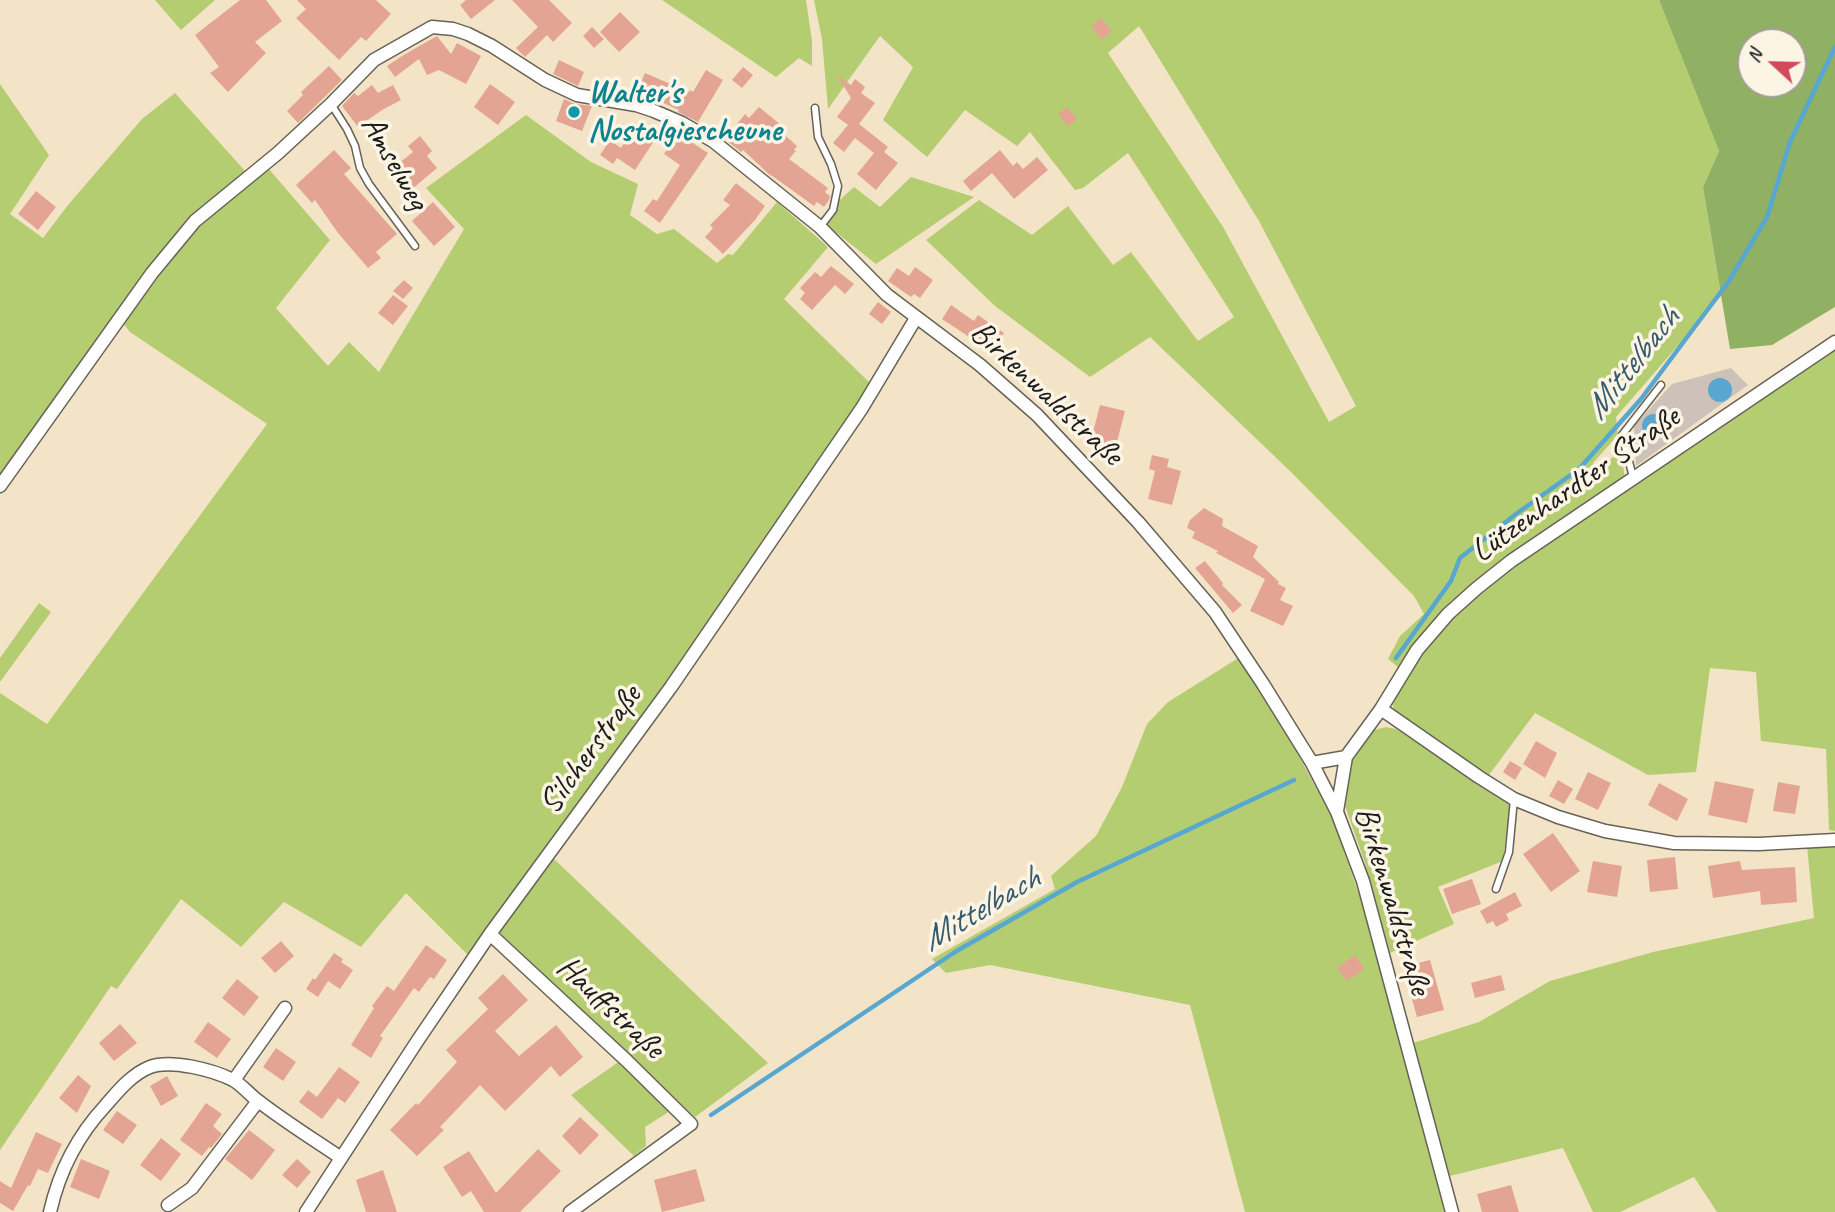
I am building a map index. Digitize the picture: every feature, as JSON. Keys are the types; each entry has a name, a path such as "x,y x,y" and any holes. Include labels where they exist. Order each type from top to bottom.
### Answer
{"street":[{"name":"Birkenwaldstraße","path":"0,486 152,273 195,221 278,153 374,60 432,27 453,29 492,46 545,80 577,95 636,105 682,123 713,141 820,228 887,295 980,365 1037,415 1138,522 1215,612 1264,684 1337,812 1363,881 1452,1212"},
{"name":"Silcherstraße","path":"306,1212 490,934 671,688 862,408 916,318"},
{"name":"Lützenhardter Straße","path":"1337,812 1346,757 1381,709 1417,650 1448,614 1511,561 1835,342"},
{"path":"1381,709 1514,799 1605,831 1674,843 1759,844 1835,840"},
{"path":"1312,764 1346,757"},
{"name":"Hauffstraße","path":"490,934 691,1124 570,1212"},
{"path":"234,1080 285,1008"},
{"path":"50,1212 54,1193 66,1165 81,1136 98,1113 136,1074 165,1064 181,1064 234,1080 258,1101 341,1158"},
{"path":"168,1205 192,1188 258,1101"}],"lane":[{"name":"Amselweg","path":"331,104 347,129 369,184 415,246"},
{"path":"816,108 818,137 838,186 833,210 820,228"},
{"path":"1633,479 1622,435 1661,385"},
{"path":"1496,889 1509,852 1514,799"}],"shaded area":[{"path":"1731,368 1748,385 1636,466 1634,426 1672,384"}],"green space":[{"path":"155,0 215,0 181,30"},
{"path":"662,0 806,0 812,41 812,66 799,58 776,77"},
{"path":"814,0 1659,0 1719,151 1703,187 1721,296 1616,417 1618,435 1593,463 1597,469 1621,451 1625,479 1514,555 1399,668 1388,659 1400,636 1424,614 1414,596 1292,473 1150,337 1090,377 995,306 926,240 979,200 1032,235 1068,206 1113,265 1131,252 1198,341 1234,317 1128,153 1083,188 1075,190 1030,132 1017,146 965,110 927,157 883,120 913,67 880,36 828,109 822,39","holes":["1139,26 1259,221 1356,406 1329,422 1223,227 1108,53"]},
{"path":"1659,0 1835,0 1835,307 1772,345 1730,349 1703,187 1719,151"},
{"path":"0,84 49,155 10,214 43,238 142,119 175,93 246,172 204,205 155,261 0,478"},
{"path":"526,115 591,162 638,184 630,215 657,234 674,229 717,263 728,254 733,255 777,202 828,247 784,299 871,384 724,601 468,955 406,893 361,947 284,902 241,947 181,899 117,989 111,986 0,1150 0,693 47,724 267,424 130,332 123,323 200,223 268,168 330,240 276,308 328,366 349,342 379,372 464,229 426,188"},
{"path":"911,177 974,197 876,264 819,219 854,187 880,207"},
{"path":"1835,348 1835,831 1829,830 1826,749 1761,741 1756,672 1710,668 1696,772 1648,775 1535,713 1489,775 1400,718 1393,708 1394,695 1427,646 1466,603 1524,557"},
{"path":"39,603 51,612 0,682 0,658"},
{"path":"1240,657 1299,756 1332,818 1361,900 1445,1212 1245,1212 1190,1005 990,965 946,973 932,959 1055,889 1051,876 1096,836 1122,787 1147,724 1168,702"},
{"path":"1386,727 1396,729 1511,803 1503,861 1438,887 1454,924 1390,953 1365,863 1344,803 1352,762 1374,730"},
{"path":"1807,846 1835,846 1835,1212 1717,1212 1694,1177 1620,1212 1593,1212 1563,1148 1450,1176 1413,1043 1479,1022 1550,981 1653,952 1814,918"},
{"path":"553,858 768,1063 695,1117 500,933 501,922"},
{"path":"620,1061 670,1111 645,1127 646,1146 634,1156 571,1095"}],"water":[{"path":"1720,378 1731,385 1732,390 1725,401 1720,402 1709,395 1708,390 1715,379"},
{"path":"1654,414 1665,421 1666,426 1659,437 1654,438 1643,431 1642,426 1649,415"}],"building":[{"path":"240,0 266,0 282,21 255,42 266,53 228,92 210,73 219,67 195,35"},
{"path":"297,0 376,0 391,14 366,41 361,37 339,60 296,18 306,9"},
{"path":"466,0 495,0 471,19 460,5"},
{"path":"512,0 549,0 572,23 553,42 547,35 525,57 516,48 538,27"},
{"path":"620,12 640,32 619,52 600,32"},
{"path":"1101,18 1112,31 1102,40 1091,26"},
{"path":"592,27 604,39 594,48 583,36"},
{"path":"437,36 451,54 457,43 481,56 466,84 439,70 427,75 419,59 395,77 387,66"},
{"path":"559,60 584,72 578,86 553,74"},
{"path":"329,66 342,80 298,123 287,111 303,95 301,92"},
{"path":"743,67 753,75 742,88 732,80"},
{"path":"706,70 723,80 698,122 637,91 645,73 693,92"},
{"path":"837,75 851,85 855,79 865,87 861,93 875,103 859,124 888,147 884,152 898,163 876,190 857,174 874,153 855,138 844,152 833,143 848,125 837,117 851,98"},
{"path":"490,84 515,102 498,125 474,107"},
{"path":"372,85 378,93 393,85 401,100 358,127 342,106 354,93 358,96"},
{"name":"Walter's Nostalgiescheune","path":"564,99 575,104 592,106 582,131 556,121"},
{"path":"759,107 781,125 778,129 797,146 789,159 828,188 825,192 830,196 824,207 817,202 814,206 725,139 745,114 749,118"},
{"path":"1067,107 1077,119 1068,126 1058,114"},
{"path":"634,128 654,141 635,170 617,158 613,164 600,155 610,140 621,148"},
{"path":"679,131 708,153 660,223 644,211 653,199 657,201 680,165 664,154"},
{"path":"420,136 432,151 427,156 437,168 411,190 393,168 413,152 408,146"},
{"path":"334,150 351,168 344,174 397,234 376,252 381,258 368,268 338,233 315,200 312,203 296,185"},
{"path":"1000,150 1013,166 1017,162 1023,169 1037,157 1048,170 1014,199 992,173 971,191 963,181"},
{"path":"736,183 765,206 723,254 705,237 713,228 710,225 730,205 723,200"},
{"path":"36,191 56,207 38,230 18,214"},
{"path":"433,202 455,227 434,246 412,221"},
{"path":"831,266 854,284 845,294 835,285 812,310 800,299 805,293 800,288 815,272 821,277"},
{"path":"915,267 933,280 920,298 914,294 911,297 888,281 897,268 909,276"},
{"path":"404,280 413,288 403,299 393,291"},
{"path":"393,295 408,306 393,325 378,313"},
{"path":"878,302 891,312 882,324 869,314"},
{"path":"951,305 974,321 978,315 1004,333 993,348 985,343 983,346 942,319"},
{"path":"1100,405 1125,411 1116,446 1091,440"},
{"path":"1152,455 1169,459 1167,467 1181,471 1172,505 1148,499 1155,471 1149,469"},
{"path":"1204,508 1223,519 1222,526 1258,546 1253,557 1278,584 1286,588 1280,600 1293,606 1283,626 1250,611 1265,579 1192,538 1195,532 1187,528 1190,520"},
{"path":"1205,561 1222,585 1242,605 1233,613 1195,568"},
{"path":"1536,741 1557,753 1545,778 1523,764"},
{"path":"1510,761 1522,768 1515,780 1503,772"},
{"path":"1588,772 1611,783 1598,810 1575,799"},
{"path":"1558,780 1573,789 1564,804 1549,796"},
{"path":"1715,781 1754,789 1747,823 1708,815"},
{"path":"1778,782 1800,786 1795,814 1773,811"},
{"path":"1659,783 1688,799 1677,821 1648,805"},
{"path":"1553,833 1580,871 1551,892 1523,854"},
{"path":"1675,857 1678,889 1650,892 1647,860"},
{"path":"1593,861 1622,866 1617,897 1587,892"},
{"path":"1740,861 1742,870 1795,867 1797,902 1761,905 1760,891 1713,898 1708,866"},
{"path":"1472,879 1481,904 1452,914 1443,889"},
{"path":"1515,892 1522,906 1506,914 1509,920 1496,927 1493,921 1487,924 1480,911"},
{"path":"281,941 294,956 275,973 261,958"},
{"path":"426,945 447,960 434,979 430,977 419,992 414,988 380,1036 383,1038 371,1058 351,1045 374,1008 372,1006 387,986 394,991"},
{"path":"334,953 353,970 340,989 328,981 318,997 306,989"},
{"path":"1355,955 1364,969 1347,981 1337,968"},
{"path":"1430,960 1444,1010 1417,1017 1403,967"},
{"path":"503,974 528,1000 495,1031 519,1056 556,1025 583,1057 560,1077 551,1066 505,1111 480,1085 440,1127 444,1130 417,1156 390,1130 416,1103 418,1105 457,1062 446,1050 488,1009 478,998"},
{"path":"1501,975 1505,990 1475,998 1471,983"},
{"path":"237,979 259,997 244,1016 222,998"},
{"path":"208,1022 231,1039 217,1058 194,1042"},
{"path":"120,1024 137,1043 114,1061 99,1043"},
{"path":"276,1048 296,1062 283,1081 263,1067"},
{"path":"339,1067 360,1082 345,1103 338,1098 322,1119 299,1102 308,1090 317,1097"},
{"path":"78,1075 91,1086 77,1113 59,1098"},
{"path":"167,1076 178,1096 161,1106 150,1086"},
{"path":"206,1103 222,1114 213,1126 222,1134 202,1156 180,1140"},
{"path":"117,1111 137,1125 123,1144 103,1130"},
{"path":"580,1117 599,1135 580,1155 562,1136"},
{"path":"249,1130 275,1150 252,1180 225,1159"},
{"path":"36,1132 62,1144 48,1173 38,1169 13,1211 0,1203 0,1181 11,1188"},
{"path":"161,1138 181,1154 161,1181 140,1165"},
{"path":"538,1149 561,1171 520,1212 484,1212 471,1191 462,1197 443,1167 469,1151 496,1193"},
{"path":"81,1159 110,1171 99,1199 70,1187"},
{"path":"297,1159 311,1172 297,1188 282,1175"},
{"path":"696,1169 705,1201 662,1212 654,1180"},
{"path":"383,1170 397,1212 366,1212 356,1180"},
{"path":"1511,1185 1519,1212 1482,1212 1477,1194"}],"waterway":[{"name":"Mittelbach","path":"1396,658 1451,581 1460,558 1579,469 1641,399 1729,281 1767,217 1790,142 1835,47"},
{"name":"Mittelbach","path":"711,1115 955,952 1077,882 1294,780"}],"place":[{"name":"Walter's Nostalgiescheune","path":"574,112"}]}
